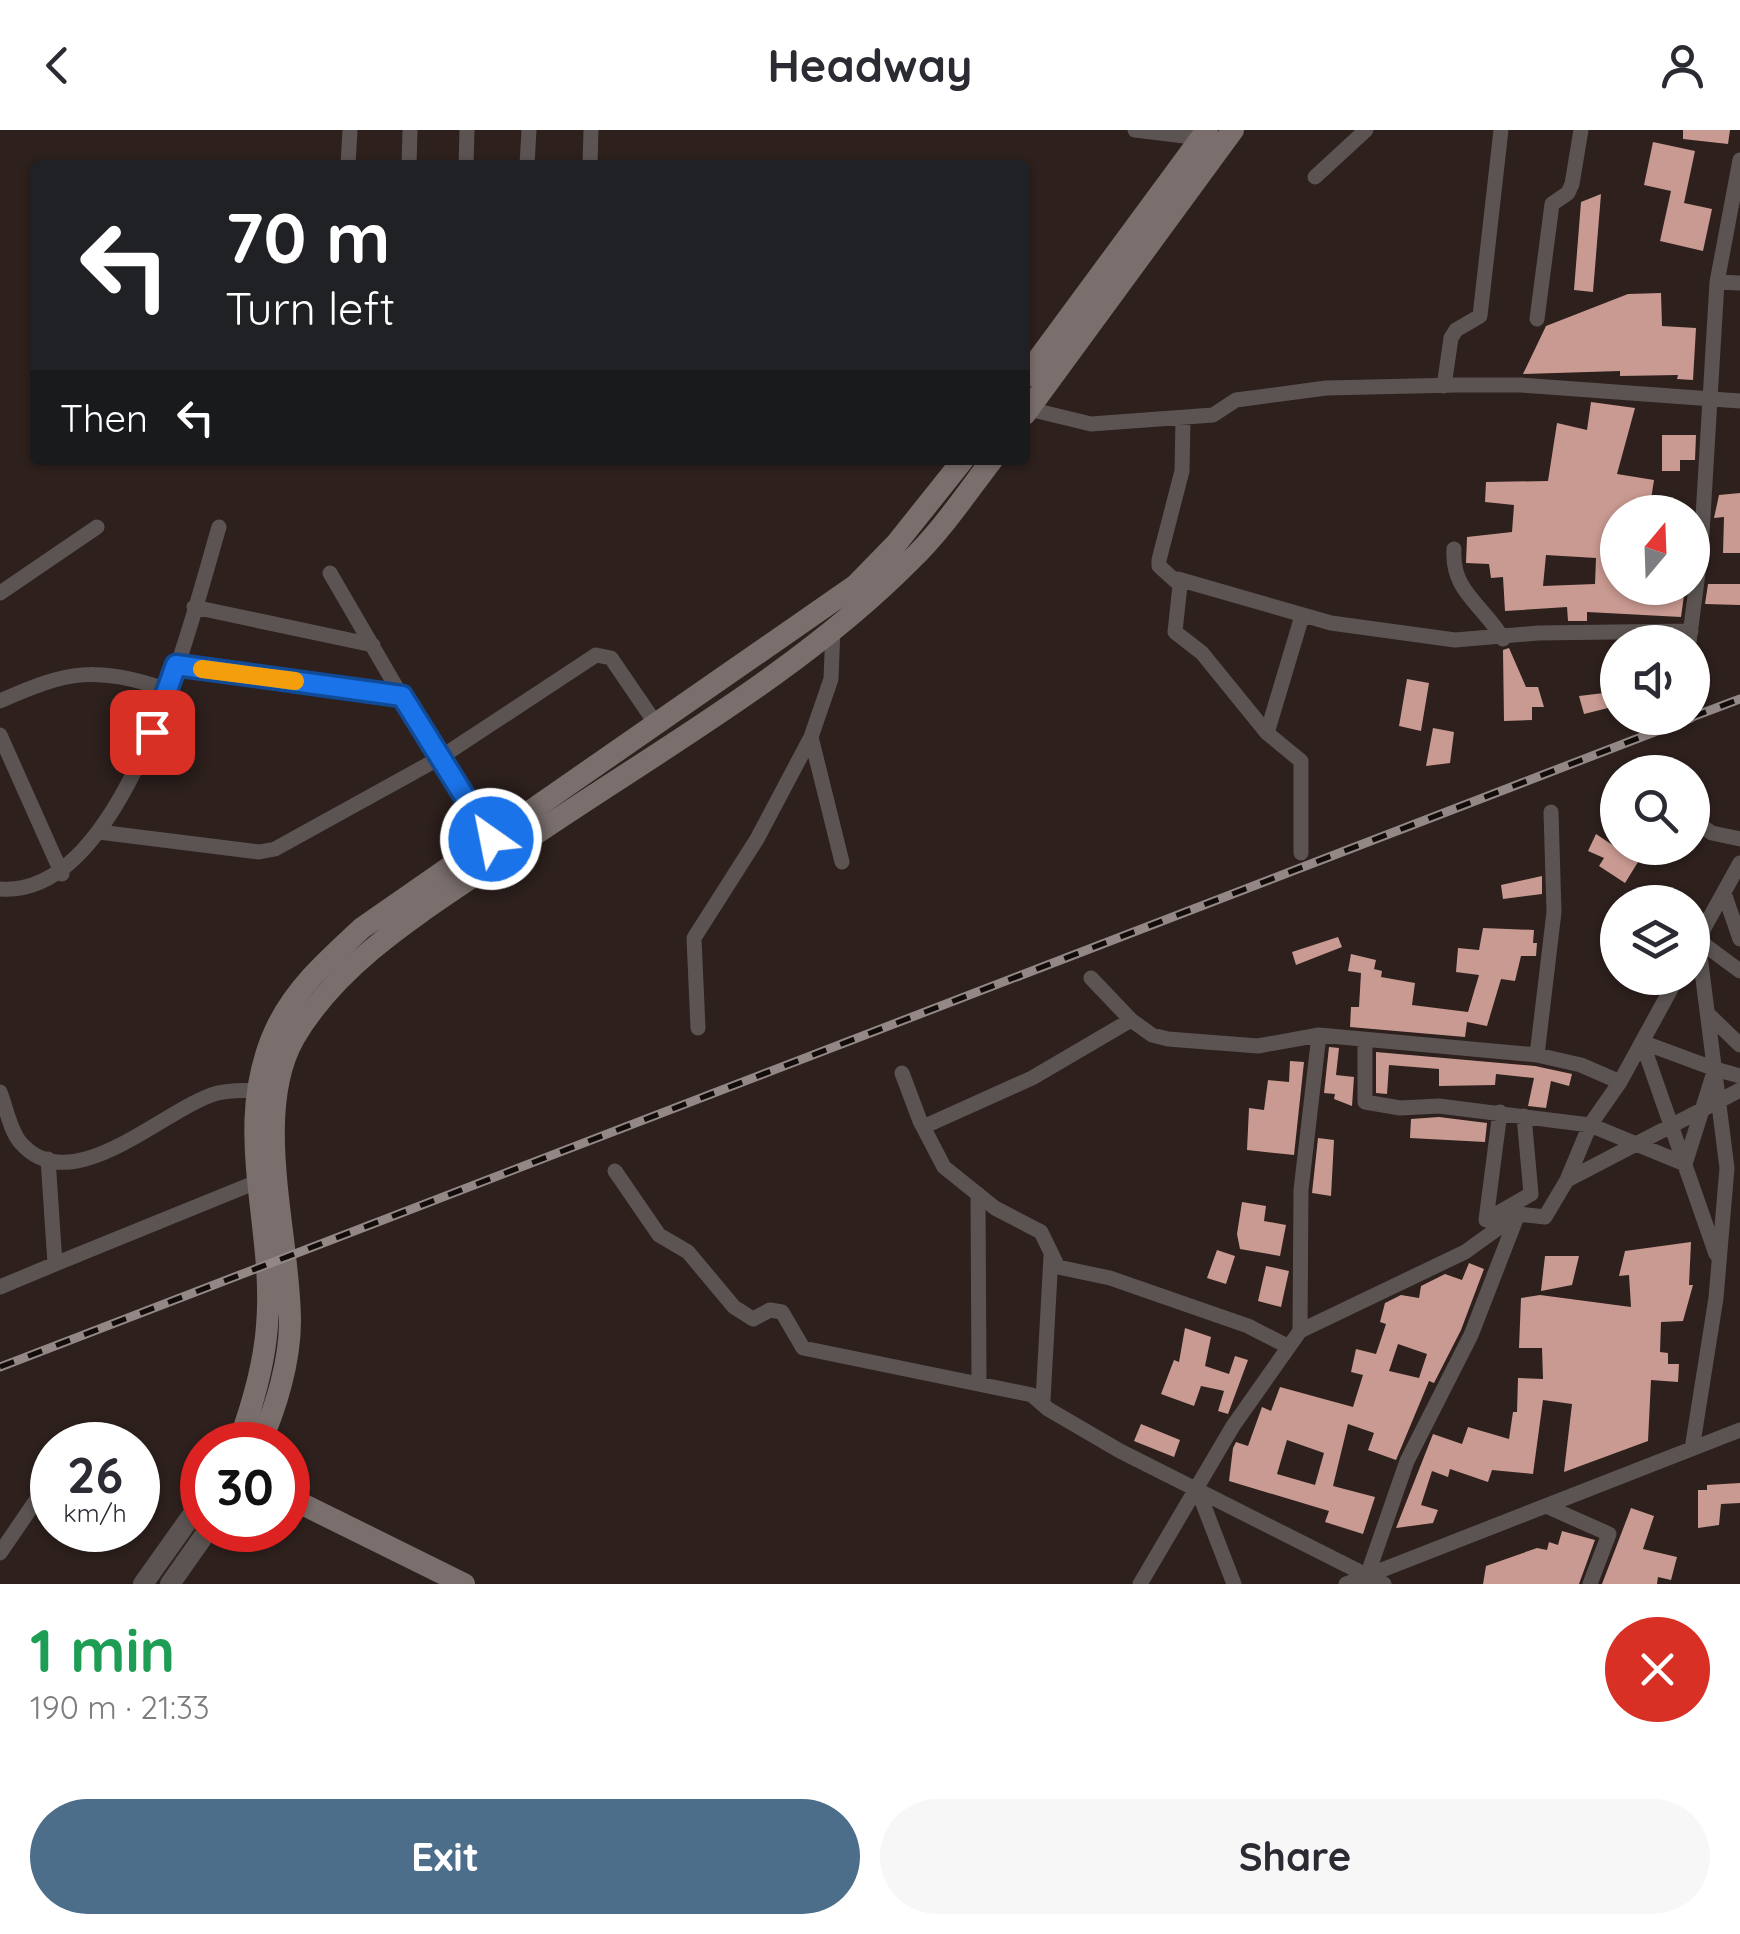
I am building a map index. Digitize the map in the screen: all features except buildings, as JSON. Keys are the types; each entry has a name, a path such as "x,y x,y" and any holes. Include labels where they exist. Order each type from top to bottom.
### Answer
{"main road":[{"path":"1030,408 1234,130"},
{"path":"1030,370 1204,134"},
{"path":"267,1422 279,1388 290,1325 266,1179 257,1090 278,1026 309,977 362,928 856,585 896,544 959,465"},
{"path":"245,1422 267,1326 266,1179 276,1113 293,1040 329,990 365,955 772,675 834,627 913,559 988,465"},
{"path":"310,1509 464,1584"}],"street":[{"path":"348,160 350,130"},
{"path":"410,130 410,160"},
{"path":"466,160 468,130"},
{"path":"527,160 528,130"},
{"path":"590,160 591,130"},
{"path":"1135,130 1204,134"},
{"path":"1315,177 1366,130"},
{"path":"1444,386 1451,338 1456,330 1480,316 1501,130"},
{"path":"1537,318 1552,204 1568,193 1572,184 1582,130"},
{"path":"1692,625 1701,550 1717,282 1740,160"},
{"path":"1717,282 1740,283"},
{"path":"1030,413 1091,424 1213,415 1236,400 1326,388 1444,386 1521,385 1740,401"},
{"path":"1182,418 1182,471 1158,560 1165,572 1178,579 1302,616 1393,634 1454,640 1538,633 1600,635"},
{"path":"0,594 96,527"},
{"path":"0,889 37,887 62,874 99,832 152,732 219,527"},
{"path":"1454,548 1453,570 1461,589 1494,622 1503,638"},
{"path":"330,574 438,759 491,839"},
{"path":"1178,579 1177,636 1202,653 1267,733 1301,761 1301,853"},
{"path":"194,606 373,645"},
{"path":"1267,733 1302,616"},
{"path":"698,1028 694,938 757,839 811,737 831,679 834,627"},
{"path":"99,832 259,852 274,849 438,759 596,655 611,658 656,724"},
{"path":"176,665 402,696"},
{"path":"0,701 78,674 128,677 168,690"},
{"path":"0,735 62,874"},
{"path":"811,737 842,862"},
{"path":"1537,1054 1554,912 1552,812"},
{"path":"1710,832 1740,839"},
{"path":"1710,918 1740,863"},
{"path":"1724,893 1740,937"},
{"path":"1710,954 1740,971"},
{"path":"1091,978 1152,1035 1258,1046 1318,1035 1537,1054 1582,1066 1620,1082"},
{"path":"1140,1584 1197,1488 1300,1331 1465,1252 1518,1214 1545,1217 1568,1180 1590,1126 1620,1082 1668,995"},
{"path":"1692,1449 1719,1263 1728,1168 1704,995"},
{"path":"1708,1014 1740,1045"},
{"path":"923,1127 1032,1078 1132,1020"},
{"path":"1300,1331 1301,1190 1318,1035"},
{"path":"1366,1040 1366,1102 1500,1112 1590,1126 1685,1164"},
{"path":"1642,1042 1740,1076"},
{"path":"1642,1042 1719,1263"},
{"path":"1685,1164 1715,1070"},
{"path":"902,1073 944,1167 978,1194 1042,1232 1058,1267 1110,1278 1248,1326 1287,1346"},
{"path":"0,1092 18,1140 48,1159 103,1154 217,1093 257,1090"},
{"path":"1568,1180 1740,1090"},
{"path":"1500,1112 1486,1220 1531,1194 1524,1116"},
{"path":"48,1159 55,1264"},
{"path":"615,1171 658,1235 688,1252 744,1316 753,1318 770,1310 782,1312 803,1348 980,1382 1042,1400"},
{"path":"0,1287 266,1179"},
{"path":"978,1194 980,1382"},
{"path":"1366,1579 1407,1460 1471,1336 1518,1214"},
{"path":"1052,1256 1042,1400 1048,1409 1120,1451 1366,1579 1384,1584"},
{"path":"1346,1584 1740,1430"},
{"path":"1197,1488 1234,1584"},
{"path":"1546,1506 1608,1534 1590,1584"},
{"path":"0,1553 30,1509"},
{"path":"143,1584 180,1532"},
{"path":"170,1584 193,1552"}],"railway":[{"path":"1710,710 1740,699"},
{"path":"0,1367 1647,735"}],"slow traffic":[{"path":"202,669 295,681"}],"route":[{"path":"152,732 176,665 402,696 491,839"}]}
